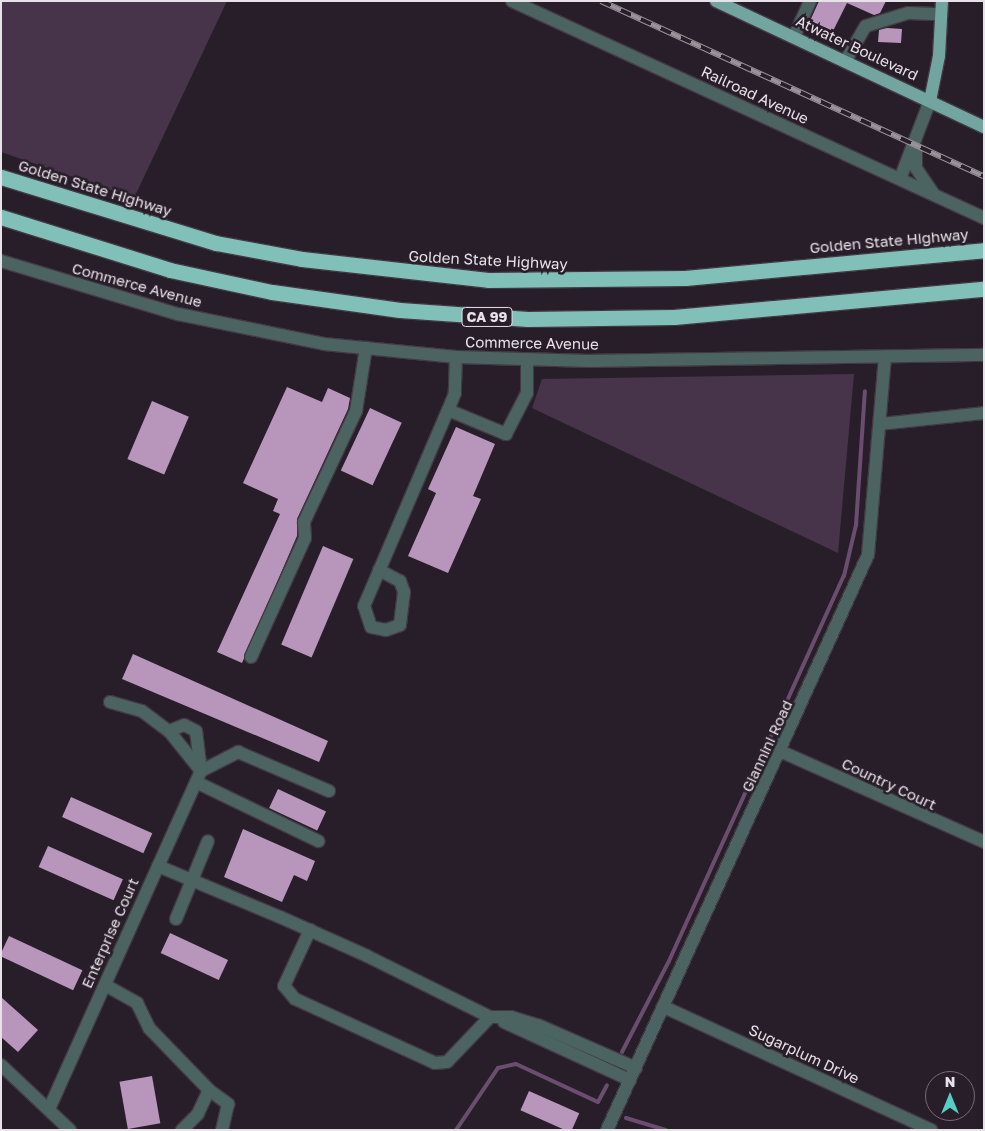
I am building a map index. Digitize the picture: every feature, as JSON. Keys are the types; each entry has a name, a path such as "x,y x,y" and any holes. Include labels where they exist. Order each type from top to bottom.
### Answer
{"highway":[{"name":"Golden State Highway","path":"1,177 216,243 302,260 488,280 685,278 979,250"},
{"name":"CA 99","path":"1,217 170,270 272,292 400,310 528,320 674,317 984,289"}],"main road":[{"name":"Atwater Boulevard","path":"716,1 846,60 984,127"},
{"path":"930,100 942,1"}],"street":[{"name":"Railroad Avenue","path":"512,1 984,218"},
{"path":"794,37 810,1"},
{"path":"846,60 866,26 908,13 941,14"},
{"path":"900,179 916,145 930,100"},
{"path":"916,145 916,168 936,196"},
{"name":"Commerce Avenue","path":"1,261 178,314 366,348 456,357 527,359 984,355"},
{"path":"251,657 305,538 304,522 356,410 366,348"},
{"path":"380,570 400,581 404,592 400,625 386,630 371,627 364,606 455,393 456,357"},
{"name":"Giannini Road","path":"607,1130 782,752 868,555 885,357"},
{"path":"448,410 506,434 527,393 527,359"},
{"path":"880,424 984,413"},
{"path":"110,702 142,711 169,730 198,776 318,841"},
{"path":"169,730 184,725 196,731 198,776"},
{"path":"198,776 238,752 329,791"},
{"name":"Country Court","path":"782,752 984,842"},
{"name":"Enterprise Court","path":"49,1109 198,776"},
{"path":"176,919 194,880 208,841"},
{"path":"158,866 310,930 490,1017 630,1080"},
{"path":"310,930 284,986 295,999 435,1063 448,1062 490,1017 511,1016 538,1025 636,1068"},
{"path":"105,985 137,1003 149,1028 209,1090 228,1104 222,1130"},
{"name":"Sugarplum Drive","path":"664,1007 931,1130"},
{"path":"1,1065 70,1130"},
{"path":"182,1130 198,1114 209,1090"}],"shaded area":[{"path":"1,1 227,1 134,198 1,152"},
{"path":"854,374 838,553 532,408 542,379"}],"building":[{"path":"819,1 886,1 880,13 874,15 847,3 833,31 810,21"},
{"path":"887,28 902,29 901,43 878,42 879,30"},
{"path":"287,387 322,402 328,388 350,398 348,409 297,519 297,536 242,663 217,652 280,514 273,511 278,499 243,483"},
{"path":"152,401 189,417 164,475 127,459"},
{"path":"370,408 402,423 373,485 341,471"},
{"path":"456,427 495,444 473,496 481,499 448,573 408,556 436,493 428,489"},
{"path":"323,546 353,559 312,657 281,644"},
{"path":"133,654 328,741 319,762 122,679"},
{"path":"278,789 326,811 317,830 269,808"},
{"path":"71,797 152,833 143,853 62,817"},
{"path":"243,829 315,861 307,881 294,875 282,902 224,877"},
{"path":"48,846 123,879 114,900 39,867"},
{"path":"170,933 228,960 219,980 161,953"},
{"path":"9,936 82,970 73,990 1,957"},
{"path":"1,997 38,1030 18,1052 1,1037"},
{"path":"152,1076 160,1123 128,1129 120,1082"},
{"path":"529,1091 579,1113 572,1130 565,1130 520,1110"}],"waterway":[{"path":"622,1052 669,961 844,576 856,525 865,391"},
{"path":"456,1130 498,1068 516,1064 598,1102 607,1085"},
{"path":"626,1118 666,1130"}],"railway":[{"path":"601,1 984,176"}]}
